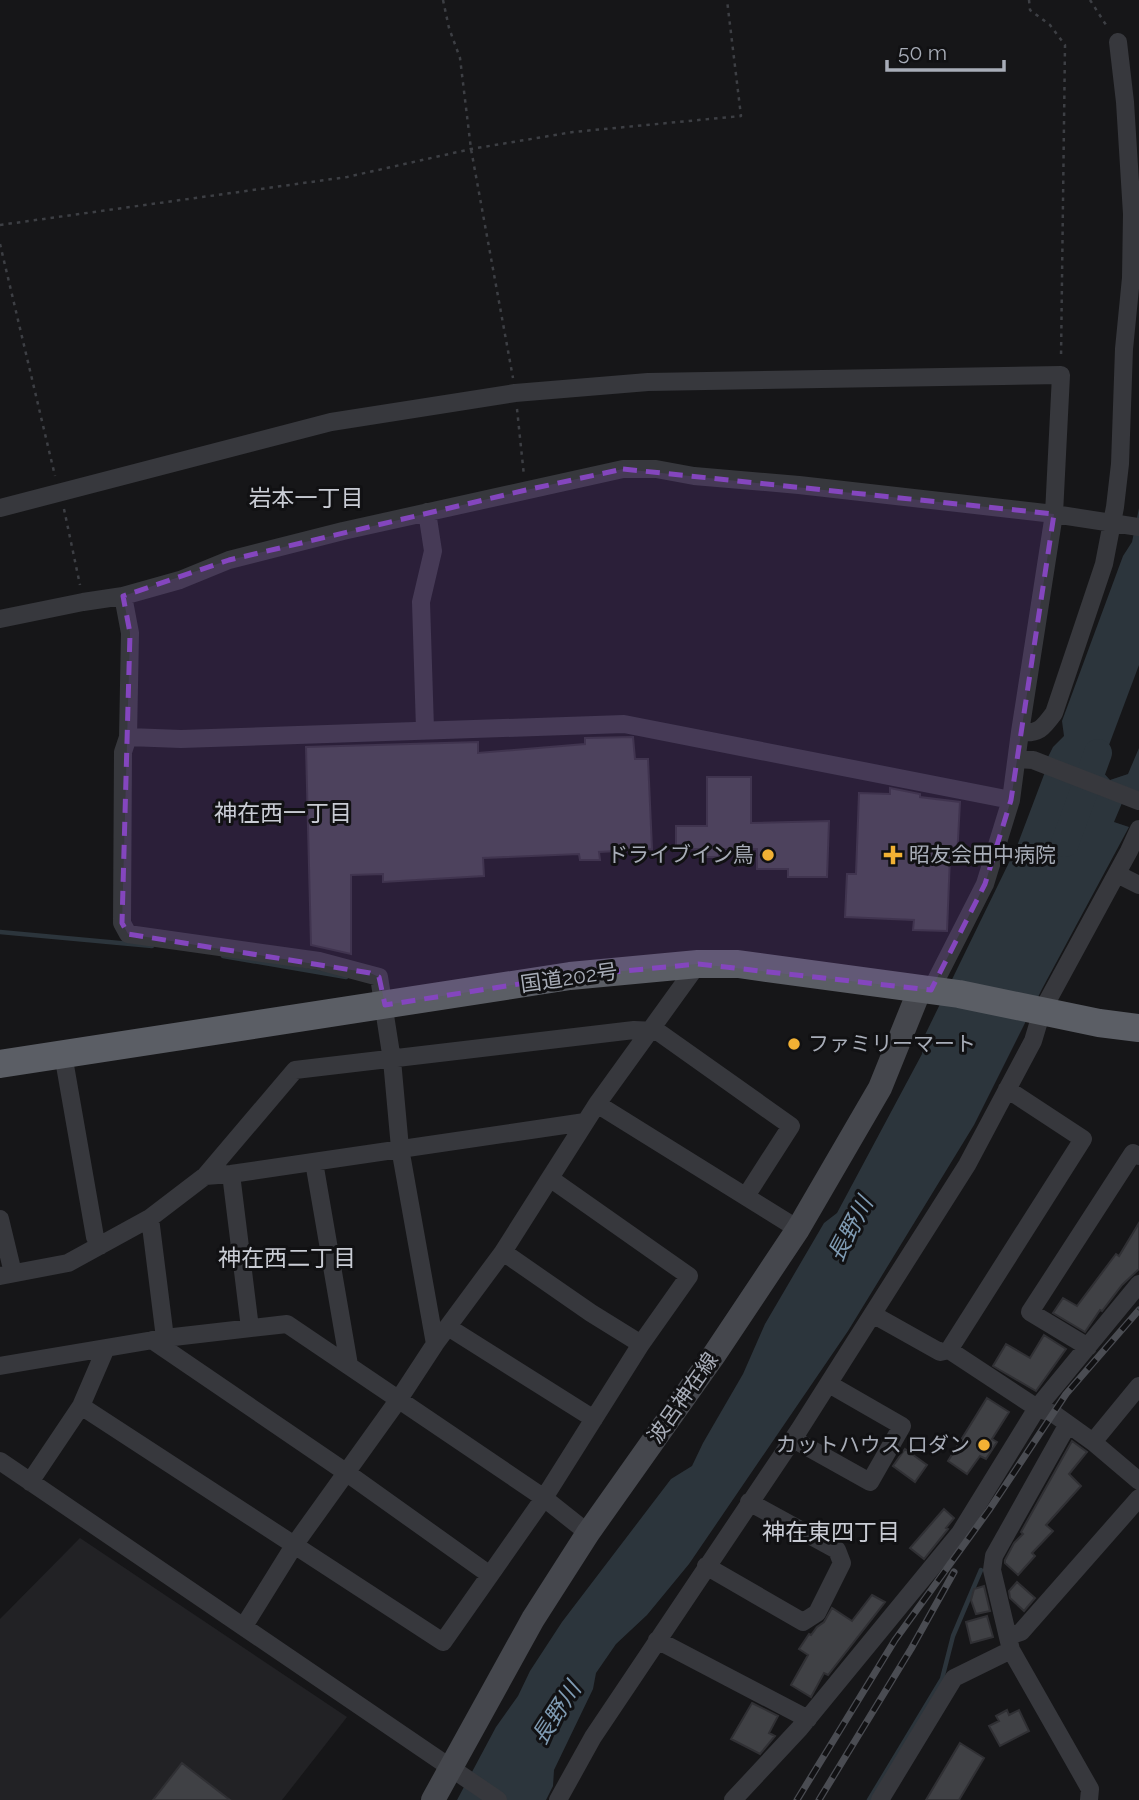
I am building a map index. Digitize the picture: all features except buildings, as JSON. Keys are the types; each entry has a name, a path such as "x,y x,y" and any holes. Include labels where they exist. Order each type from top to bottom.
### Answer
{"highway":[{"name":"国道202号","path":"0,1064 570,976 698,964 738,964 925,990 1139,1028"}],"main road":[{"name":"波呂神在線","path":"433,1800 533,1619 588,1533 714,1354 798,1228 880,1088 925,990"}],"street":[{"path":"1020,732 1033,733 1044,726 1054,713 1104,564 1112,522 1119,464 1124,349 1131,278 1132,214 1125,102 1118,42"},
{"path":"0,508 331,422 515,393 648,382 1061,375 1054,514 1011,800 985,884 925,990"},
{"path":"0,619 123,596 180,580 229,560 426,512 623,469 656,469 694,476 799,485 1054,514 1139,527"},
{"path":"425,729 421,602 433,551 426,512"},
{"path":"123,596 130,633 128,737 124,752 122,923 128,934 319,961 370,972 379,977 392,1060 400,1148 435,1344"},
{"path":"128,737 181,739 624,724 1011,800"},
{"path":"1017,759 1034,760 1139,801"},
{"path":"558,1800 593,1737 793,1439 967,1166 1034,1041 1033,1009 1117,874 1139,829"},
{"path":"1117,874 1139,885"},
{"path":"244,1626 295,1544 503,1252 597,1104 698,964"},
{"path":"0,1219 6,1275 68,1262 150,1218 205,1176 295,1070 634,1030 657,1031 791,1126 746,1196"},
{"path":"63,1054 95,1237 100,1245"},
{"path":"874,1315 940,1352 949,1350 1083,1139 1007,1089"},
{"path":"597,1104 798,1228"},
{"path":"205,1176 586,1122"},
{"path":"1088,1347 1030,1312 1133,1153 1139,1156"},
{"path":"314,1162 349,1365"},
{"path":"231,1174 250,1328"},
{"path":"81,1406 443,1642 544,1498 641,1344 689,1276 551,1179"},
{"path":"150,1218 158,1339"},
{"path":"503,1252 641,1344"},
{"path":"733,1800 808,1718 960,1533 1037,1408 1139,1284"},
{"path":"0,1366 158,1339 287,1324 544,1498 588,1533"},
{"path":"448,1326 594,1419"},
{"path":"158,1339 491,1575"},
{"path":"30,1482 81,1406 106,1348"},
{"path":"949,1350 1037,1408 1054,1414 1093,1442 1139,1481"},
{"path":"793,1439 870,1482 902,1426 828,1384"},
{"path":"1093,1442 1139,1386"},
{"path":"1068,1424 994,1556 992,1570 1009,1643 1092,1796"},
{"path":"0,1461 498,1800"},
{"path":"880,1800 954,1678 1009,1643 1021,1632 1138,1501"},
{"path":"706,1566 803,1622 817,1613 842,1563 837,1550 749,1502"},
{"path":"657,1640 808,1718"}],"path":[{"path":"443,0 449,28 460,58 471,149 515,393 526,489"},
{"path":"0,225 347,177 471,149 573,132 741,116 727,0"},
{"path":"1029,0 1030,10 1050,25 1065,45 1061,375"},
{"path":"1090,0 1118,42"},
{"path":"0,244 69,523 83,602"}],"highlighted area":[{"path":"623,469 1054,514 1011,800 985,884 931,990 698,964 570,976 385,1005 379,977 370,973 128,934 122,923 130,633 123,596 229,560"}],"shaded area":[{"path":"80,1538 347,1717 282,1800 0,1800 0,1619"}],"water":[{"path":"1139,508 1139,665 1100,769 1110,780 1128,774 1139,748 1139,792 1048,757 1064,736 1062,721 1123,556 1132,542"},
{"path":"1045,772 1074,783 1067,802 1086,810 1094,793 1122,803 1114,822 1129,827 1042,989 974,1125 848,1331 689,1564 647,1615 616,1644 596,1673 593,1689 554,1770 553,1786 546,1800 457,1800 496,1727 518,1696 530,1671 562,1622 671,1479 692,1466 743,1374 765,1324 824,1223 837,1213 922,1054 923,1039 1017,846"}],"waterway":[{"name":"長野川","path":"1065,843 1098,753"},
{"path":"0,932 152,946"},
{"path":"223,956 346,977"},
{"path":"869,1800 942,1679 953,1636 981,1570"}],"railway":[{"path":"797,1800 895,1640 989,1510 1066,1394 1139,1310"},
{"path":"819,1800 911,1649 954,1572"}],"place":[{"name":"ドライブイン鳥","path":"768,855"},
{"name":"昭友会田中病院","path":"893,855"},
{"name":"ファミリーマート","path":"794,1044"},
{"name":"カットハウス ロダン","path":"984,1445"}],"district":[{"name":"岩本一丁目","path":"306,498"},
{"name":"神在西一丁目","path":"283,813"},
{"name":"神在西二丁目","path":"287,1258"},
{"name":"神在東四丁目","path":"831,1532"}]}
